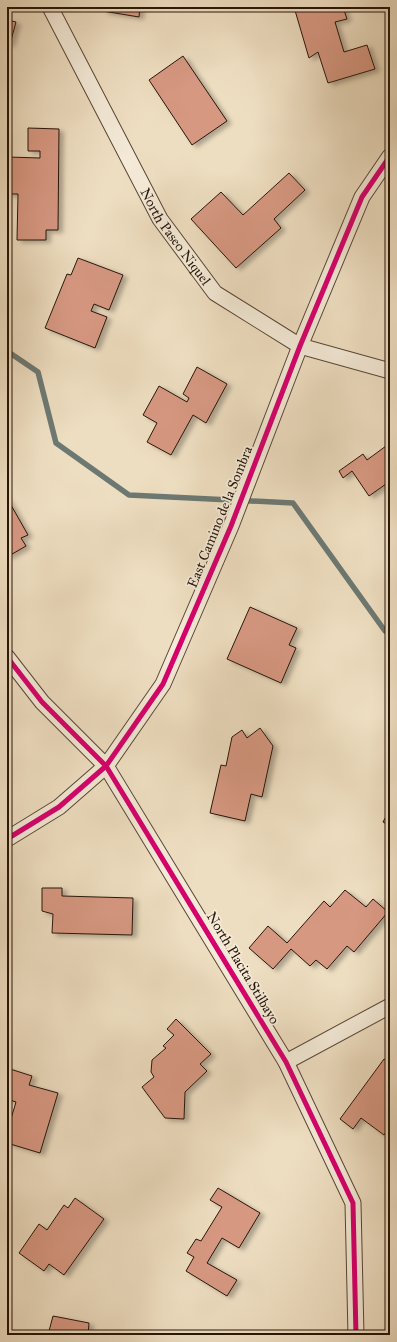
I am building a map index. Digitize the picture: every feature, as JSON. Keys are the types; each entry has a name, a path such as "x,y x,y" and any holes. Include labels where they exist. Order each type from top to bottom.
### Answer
{"street":[{"name":"North Paseo Niquel","path":"50,7 160,219 215,293 300,346 390,371"},
{"name":"East Camino de la Sombra","path":"7,839 59,807 106,766 163,684 231,526 300,346 362,197 390,156"},
{"name":"North Placita Stilbayo","path":"7,657 42,702 106,766 286,1062 353,1203 356,1335"},
{"path":"286,1062 390,1006"}],"building":[{"path":"104,7 140,7 139,17 103,11"},
{"path":"294,7 343,7 347,19 335,22 344,52 367,45 375,69 328,83 318,52 309,58"},
{"path":"7,20 16,22 10,44 7,44"},
{"path":"183,56 227,121 192,145 149,80"},
{"path":"28,128 59,129 58,230 46,230 46,240 17,240 18,194 7,194 7,157 40,158 40,151 28,151"},
{"path":"289,173 305,190 274,219 281,228 236,268 191,219 221,192 243,215"},
{"path":"78,258 123,275 109,310 94,304 91,311 107,317 95,348 45,328 67,274 71,275"},
{"path":"197,367 227,384 206,423 193,415 171,455 147,442 157,423 143,415 159,386 187,402 189,398 183,394"},
{"path":"390,443 390,489 386,484 369,496 352,471 343,478 339,471 363,454 367,460"},
{"path":"7,498 28,535 21,538 26,546 7,557"},
{"path":"250,607 297,628 289,645 296,648 281,683 227,659"},
{"path":"260,728 273,746 262,797 251,794 245,821 210,813 221,765 226,766 232,737 242,730 247,738"},
{"path":"390,809 390,826 383,822"},
{"path":"42,888 62,888 62,896 133,898 132,935 52,933 53,914 42,911"},
{"path":"345,890 366,907 373,899 388,912 354,952 347,946 327,969 316,960 310,966 291,949 273,969 249,948 268,926 287,943 324,901 330,907"},
{"path":"176,1019 211,1054 200,1064 207,1071 185,1092 184,1119 165,1118 142,1087 154,1077 151,1072 152,1060 166,1048 163,1046 174,1035 167,1029"},
{"path":"384,1059 390,1063 390,1126 384,1135 361,1118 353,1129 340,1119"},
{"path":"7,1068 32,1076 29,1085 58,1093 40,1153 7,1143 10,1130 7,1129 7,1121 10,1122 16,1102 7,1099"},
{"path":"218,1188 260,1213 239,1248 222,1238 207,1263 237,1280 227,1296 186,1271 194,1257 187,1253 196,1239 201,1241 222,1207 210,1200"},
{"path":"75,1198 104,1219 64,1275 49,1264 44,1271 19,1253 39,1224 47,1230 64,1205 68,1208"},
{"path":"53,1316 89,1323 88,1335 34,1335 35,1331 49,1331"}],"waterway":[{"path":"7,351 38,372 56,443 129,495 293,503 385,631 390,634"}],"cycle path":[{"path":"7,839 59,807 106,766 163,684 231,526 300,346 362,197 390,156"},
{"path":"7,657 42,702 106,766 286,1062 353,1203 356,1335"}]}
